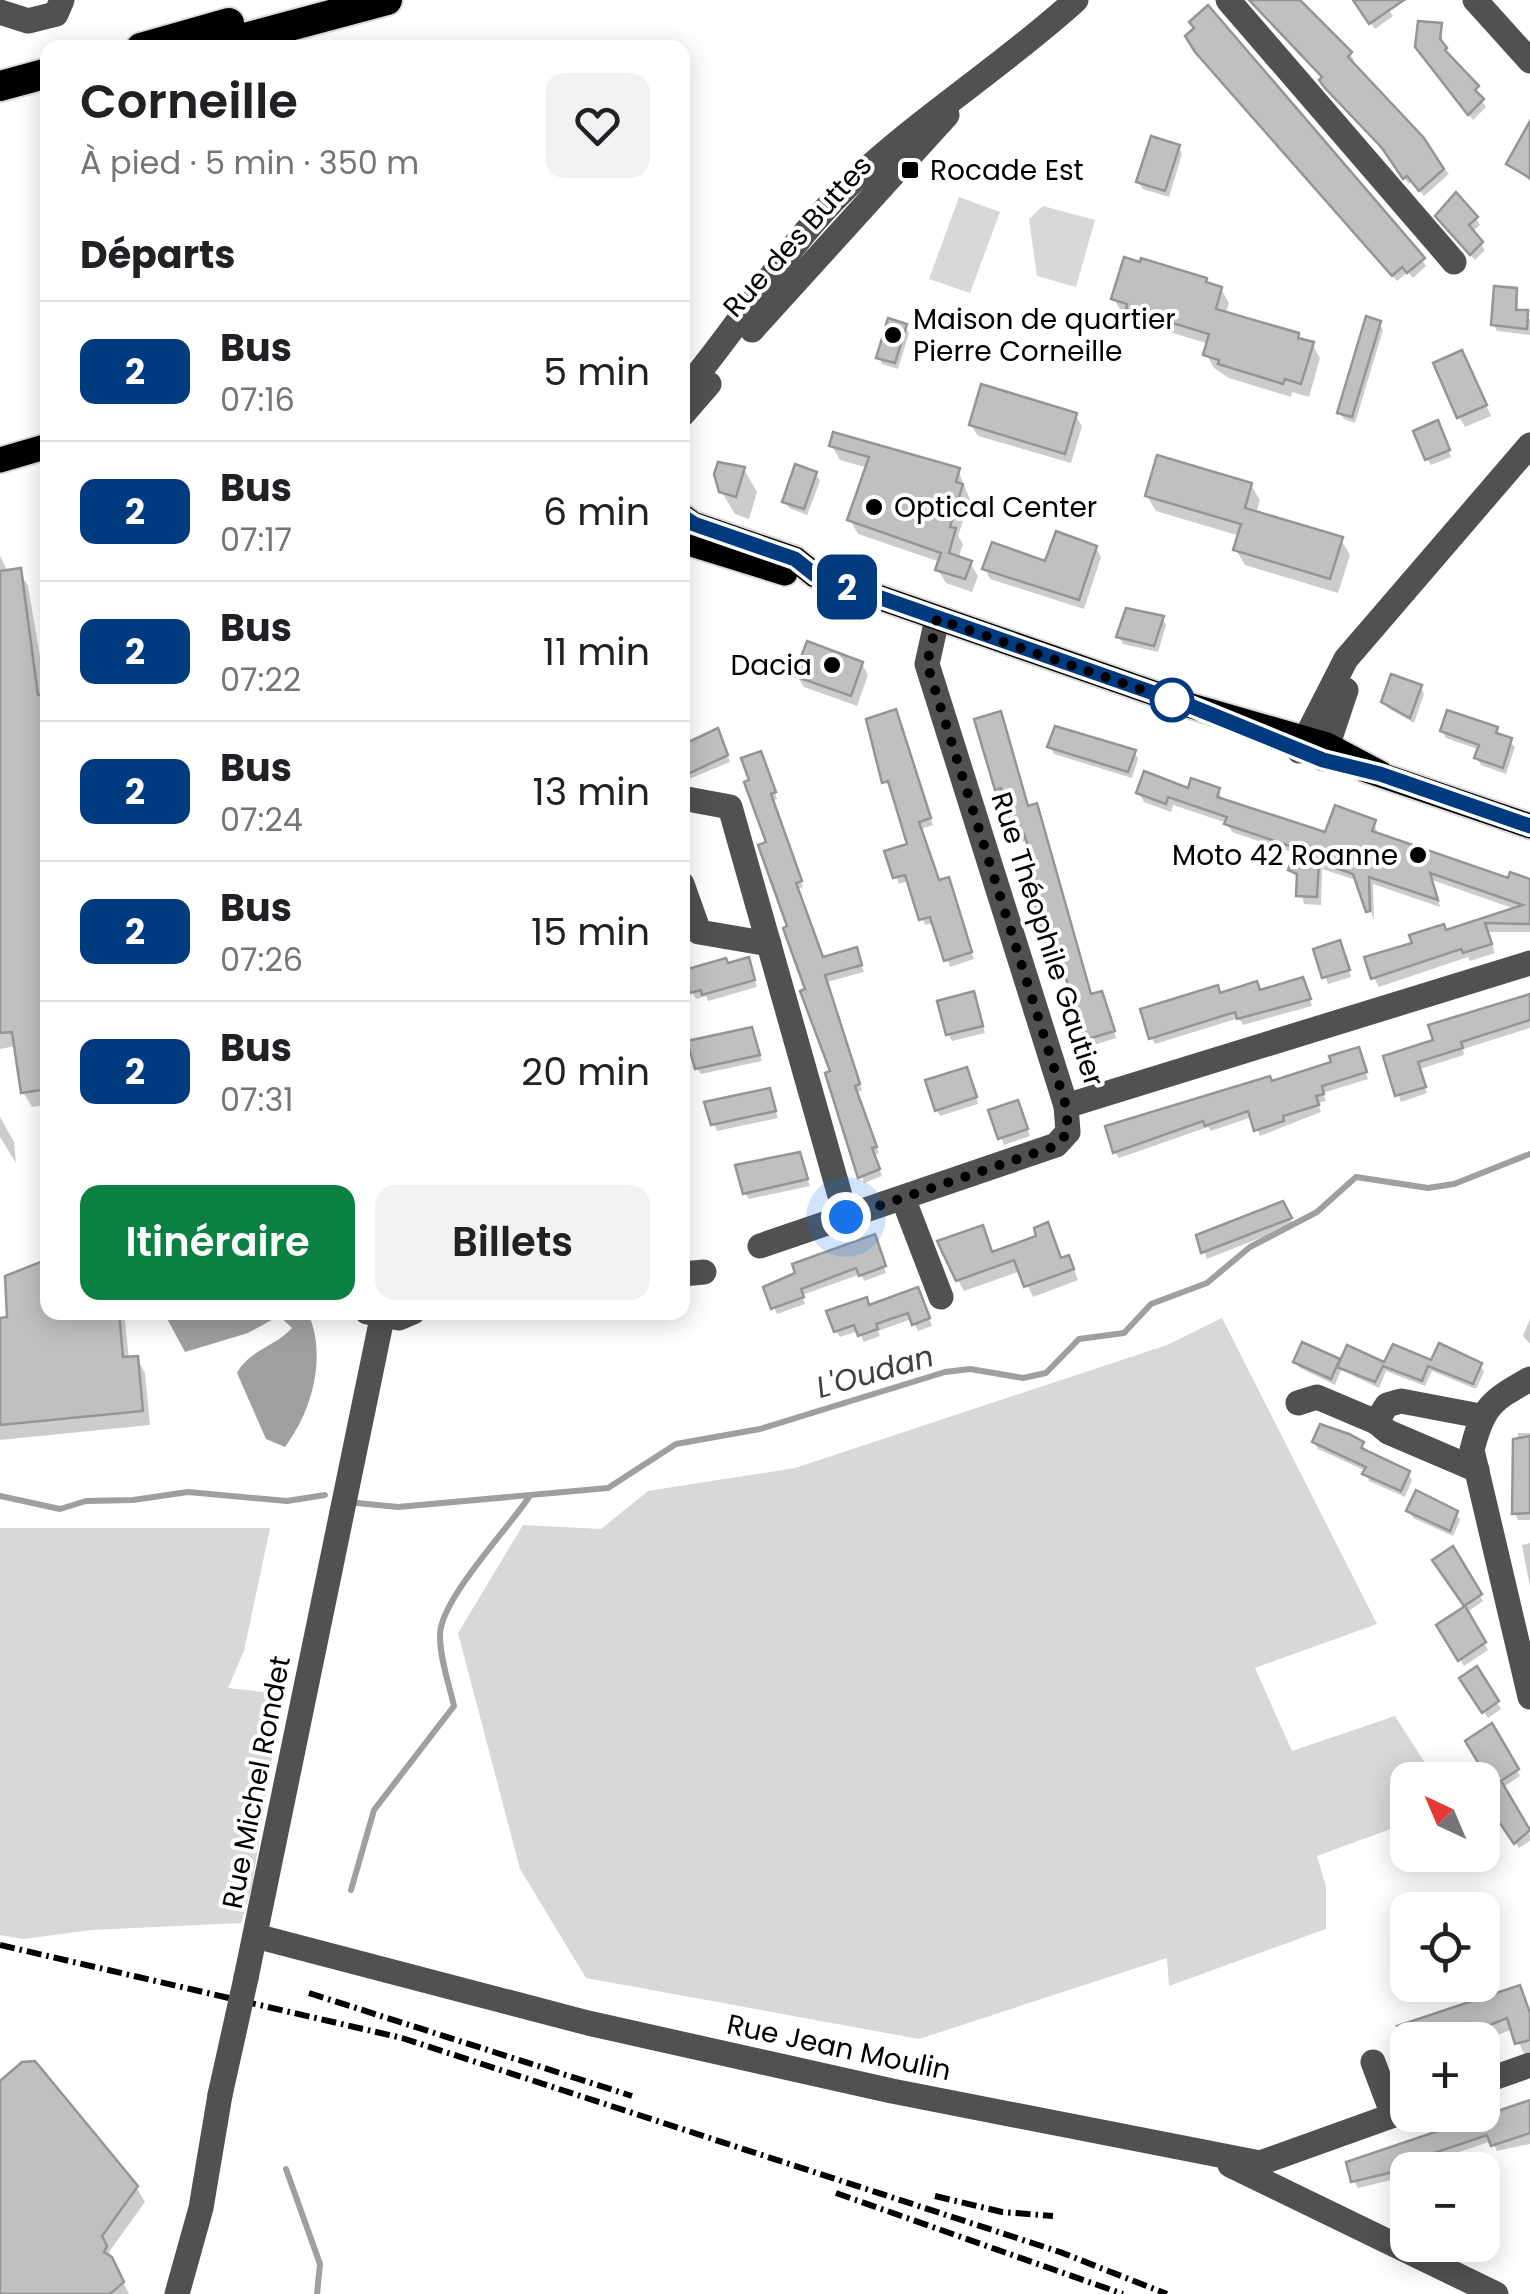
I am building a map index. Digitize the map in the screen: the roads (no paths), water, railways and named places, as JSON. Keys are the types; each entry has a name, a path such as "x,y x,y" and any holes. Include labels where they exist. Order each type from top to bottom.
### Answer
{"highway":[{"path":"170,40 313,0"},
{"path":"237,40 387,0"},
{"path":"0,86 40,75"},
{"path":"0,102 40,92"}],"main road":[{"path":"0,460 40,448"},
{"path":"690,521 795,559 815,575"},
{"path":"690,543 790,574 815,575 1530,826"}],"street":[{"path":"0,12 28,21 56,14 62,0"},
{"name":"Rue des Buttes","path":"690,382 826,210 932,113 958,99 1076,0"},
{"path":"1228,0 1454,262"},
{"path":"1474,0 1530,61"},
{"name":"Rue des Buttes","path":"690,405 780,296 939,127 958,99"},
{"path":"1314,748 1337,710 1377,621 1530,445"},
{"name":"Rue Théophile Gautier","path":"937,619 927,664 1066,1106 1530,962"},
{"path":"690,800 730,807 846,1217"},
{"path":"690,907 699,932 769,944"},
{"path":"760,1246 1056,1146 1068,1132 1066,1106"},
{"path":"903,1198 941,1296"},
{"name":"Rue Michel Rondet","path":"180,2294 256,1936 373,1320"},
{"path":"1530,1379 1495,1399 1480,1416 1472,1450 1530,1697"},
{"path":"1298,1403 1318,1397 1477,1470"},
{"path":"1376,1422 1387,1405 1400,1401 1480,1416"},
{"name":"Rue Jean Moulin","path":"256,1936 588,2024 892,2091 1260,2163 1390,2116"},
{"path":"1373,2062 1390,2093"},
{"path":"1500,2076 1530,2065"},
{"path":"1203,2152 1496,2294"}],"waterway":[{"name":"L'Oudan","path":"357,1503 398,1507 608,1488 676,1444 760,1429 945,1372 970,1369 1023,1378 1046,1373 1079,1339 1124,1333 1151,1304 1207,1283 1250,1247 1317,1212 1356,1177 1428,1188 1454,1184 1530,1154"},
{"name":"L'Oudan","path":"0,1496 60,1509 86,1501 133,1500 188,1492 287,1501 325,1495"},
{"path":"351,1890 374,1810 454,1706 441,1654 443,1621 462,1585 529,1497"},
{"path":"286,2169 320,2264 317,2294"}],"railway":[{"path":"0,1945 402,2038 1060,2252 1167,2294"},
{"path":"309,1993 632,2096"},
{"path":"836,2193 1123,2294"},
{"path":"935,2196 1002,2212 1053,2216"}],"place":[{"name":"Rocade Est","path":"910,170"},
{"name":"Maison de quartier Pierre Corneille","path":"893,335"},
{"name":"Optical Center","path":"874,507"},
{"name":"Dacia","path":"832,665"},
{"name":"Moto 42 Roanne","path":"1418,855"}]}
